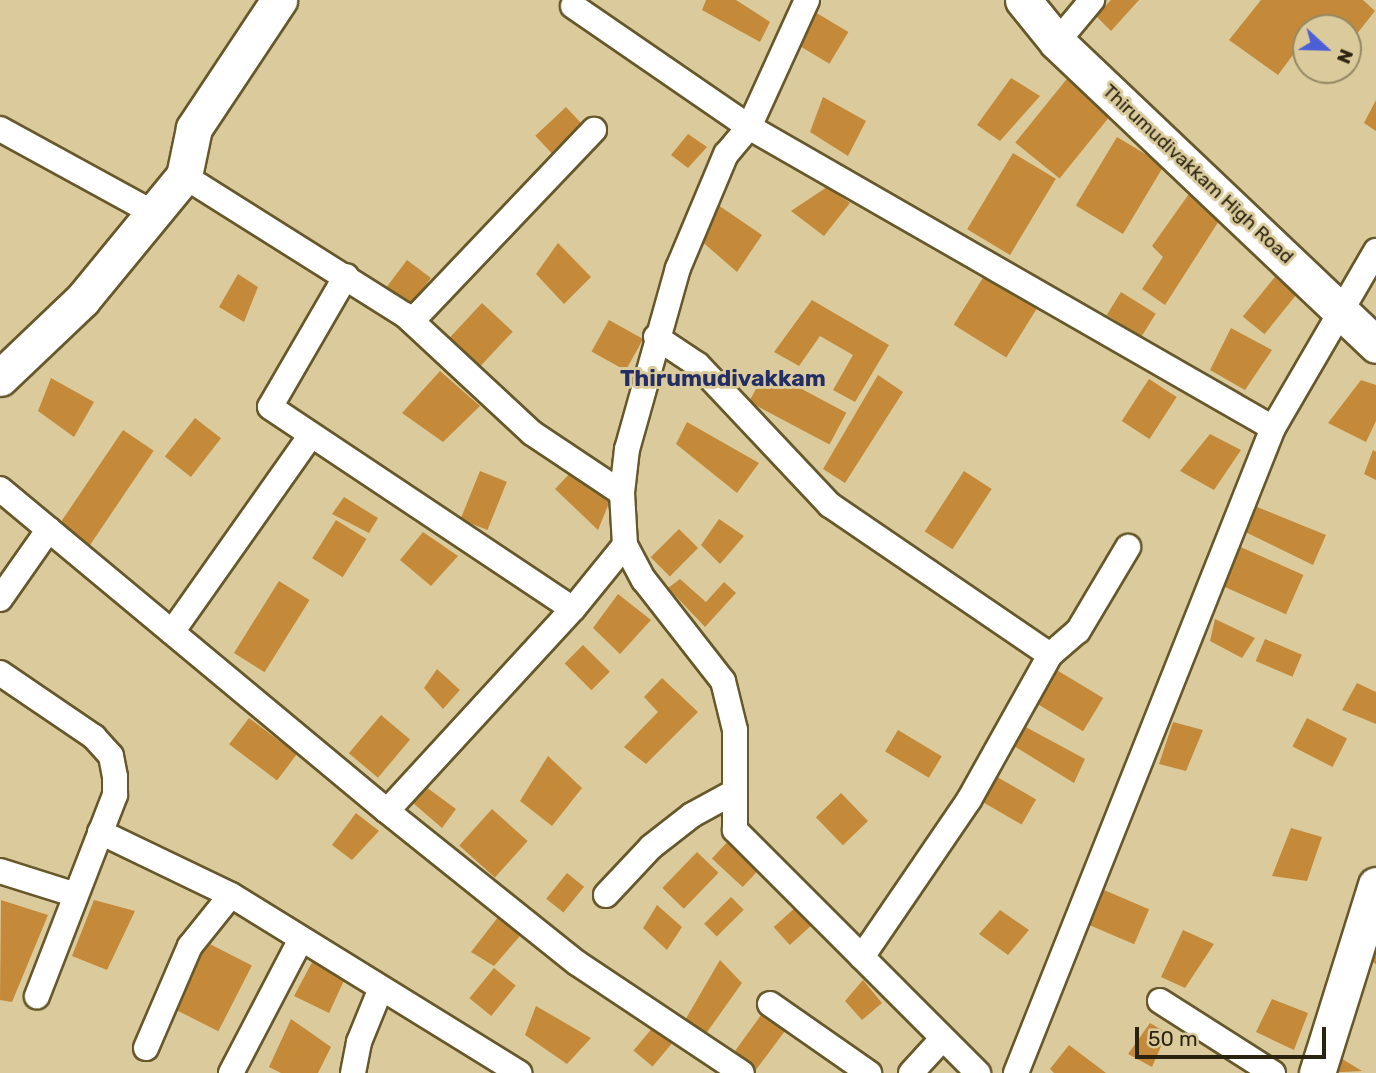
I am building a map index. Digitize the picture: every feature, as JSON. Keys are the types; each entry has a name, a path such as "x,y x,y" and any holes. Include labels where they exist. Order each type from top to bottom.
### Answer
{"street":[{"path":"0,378 82,300 184,176 194,128 279,0"},
{"path":"807,0 749,127 726,154 698,212 656,338 627,449 622,493 625,545 645,580 723,681 735,730 735,831 978,1073"},
{"name":"Thirumudivakkam High Road","path":"1023,0 1057,42 1341,308 1376,345"},
{"path":"1057,42 1092,0"},
{"path":"573,6 749,127 1273,428"},
{"path":"0,129 155,214"},
{"path":"412,321 594,130"},
{"path":"184,176 346,276 412,321 532,433 622,493"},
{"path":"1016,1073 1273,428 1376,251"},
{"path":"346,276 270,407 573,608"},
{"path":"656,338 698,365 830,505 1050,654"},
{"path":"172,632 311,435"},
{"path":"0,489 387,811 577,963 743,1073"},
{"path":"0,599 48,529"},
{"path":"387,811 573,608 625,545"},
{"path":"862,957 969,800 1050,654 1078,631 1128,547"},
{"path":"0,673 94,737 111,756 115,795 73,894 37,996"},
{"path":"606,895 651,847 692,815 734,792"},
{"path":"100,832 231,895 519,1073"},
{"path":"0,871 73,894"},
{"path":"1317,1073 1376,886"},
{"path":"146,1048 190,946 231,895"},
{"path":"232,1073 301,939"},
{"path":"353,1073 359,1042 381,988"},
{"path":"1160,1001 1273,1073"},
{"path":"770,1004 869,1073"},
{"path":"911,1073 943,1038"}],"building":[{"path":"706,0 736,0 770,22 760,42 702,10"},
{"path":"1111,0 1139,0 1111,31 1096,16"},
{"path":"1261,0 1363,0 1375,11 1362,27 1362,14 1292,14 1292,56 1278,75 1229,40"},
{"path":"815,12 848,32 829,64 796,44"},
{"path":"1070,75 1114,111 1060,178 1015,143"},
{"path":"1011,78 1040,96 1000,141 977,125"},
{"path":"823,97 866,121 848,156 810,132"},
{"path":"1376,100 1376,131 1364,123"},
{"path":"566,107 583,125 552,154 535,136"},
{"path":"688,134 707,147 688,168 671,155"},
{"path":"1117,137 1164,165 1123,234 1076,206"},
{"path":"1013,153 1056,179 1010,255 967,229"},
{"path":"1196,184 1224,213 1165,305 1142,289 1163,257 1152,246"},
{"path":"827,187 850,203 824,236 791,211"},
{"path":"718,205 762,235 737,272 699,239"},
{"path":"558,243 591,277 564,304 536,274"},
{"path":"407,260 431,278 410,306 386,288"},
{"path":"986,273 1039,306 1006,358 954,325"},
{"path":"1278,273 1300,291 1265,334 1243,317"},
{"path":"238,274 258,287 244,322 219,307"},
{"path":"1121,292 1156,314 1141,337 1107,315"},
{"path":"812,300 889,345 855,402 833,390 853,355 820,336 799,366 774,352"},
{"path":"482,303 513,332 475,372 444,343"},
{"path":"609,320 643,339 626,370 592,351"},
{"path":"1231,328 1272,350 1245,390 1210,370"},
{"path":"766,370 846,413 829,445 749,402"},
{"path":"440,371 480,406 443,442 402,413"},
{"path":"878,375 903,392 845,483 823,469"},
{"path":"51,378 94,402 74,437 38,411"},
{"path":"1149,379 1177,397 1149,439 1122,421"},
{"path":"1361,380 1376,385 1376,421 1366,442 1328,423"},
{"path":"195,418 221,438 191,477 165,457"},
{"path":"687,422 759,463 737,493 676,444"},
{"path":"123,430 154,451 89,546 59,525"},
{"path":"1210,434 1241,450 1214,490 1180,471"},
{"path":"1373,450 1376,452 1376,480 1364,474"},
{"path":"575,468 611,498 598,530 555,489"},
{"path":"480,471 507,482 487,530 461,519"},
{"path":"964,471 992,489 952,549 925,531"},
{"path":"344,497 378,518 369,533 332,514"},
{"path":"1245,502 1326,535 1313,565 1235,527"},
{"path":"719,519 744,536 720,564 701,545"},
{"path":"336,520 367,539 343,577 312,558"},
{"path":"679,529 698,548 670,576 651,557"},
{"path":"423,532 458,556 431,586 400,560"},
{"path":"1234,544 1303,575 1286,614 1217,583"},
{"path":"680,579 706,602 724,582 736,593 705,627 668,588"},
{"path":"279,581 310,600 264,672 234,653"},
{"path":"618,594 651,620 620,654 593,628"},
{"path":"1215,619 1255,638 1242,658 1210,641"},
{"path":"1265,639 1302,655 1292,677 1256,661"},
{"path":"583,645 610,672 591,690 565,663"},
{"path":"1050,666 1103,698 1083,731 1030,699"},
{"path":"437,669 460,690 443,709 424,688"},
{"path":"662,678 698,712 646,764 624,747 658,712 644,697"},
{"path":"1357,683 1376,692 1376,724 1342,710"},
{"path":"381,715 410,739 378,778 349,753"},
{"path":"249,718 297,754 277,780 229,744"},
{"path":"1307,718 1347,738 1333,767 1292,747"},
{"path":"1173,722 1203,730 1186,771 1159,764"},
{"path":"1022,725 1085,759 1074,783 1009,743"},
{"path":"898,730 942,756 929,778 885,751"},
{"path":"548,756 582,788 552,826 520,801"},
{"path":"992,774 1036,800 1022,825 978,799"},
{"path":"426,787 456,809 442,828 413,803"},
{"path":"841,793 868,821 843,845 816,817"},
{"path":"492,809 528,841 495,878 459,845"},
{"path":"356,813 379,831 352,860 332,845"},
{"path":"1291,828 1322,837 1307,881 1272,876"},
{"path":"731,838 762,867 743,887 712,858"},
{"path":"697,852 719,873 684,909 662,888"},
{"path":"567,873 584,887 563,912 546,899"},
{"path":"1104,890 1149,909 1134,944 1089,925"},
{"path":"731,897 744,910 717,937 704,924"},
{"path":"1,900 48,915 12,1002 0,1000"},
{"path":"94,900 135,911 107,970 72,956"},
{"path":"657,905 682,927 667,950 643,928"},
{"path":"796,907 812,925 790,945 774,927"},
{"path":"1000,910 1029,930 1008,955 979,934"},
{"path":"502,912 525,930 494,966 471,952"},
{"path":"1183,930 1214,944 1185,988 1161,977"},
{"path":"202,940 252,965 218,1031 168,1006"},
{"path":"1376,940 1376,964 1368,960"},
{"path":"316,955 347,974 329,1013 294,996"},
{"path":"720,960 742,983 705,1035 684,1022"},
{"path":"494,968 516,986 491,1016 469,998"},
{"path":"863,980 882,1003 862,1020 845,1001"},
{"path":"1272,999 1308,1013 1294,1050 1256,1032"},
{"path":"536,1006 591,1038 567,1064 525,1035"},
{"path":"764,1011 785,1031 755,1071 735,1051"},
{"path":"291,1019 331,1047 318,1073 281,1073 269,1067"},
{"path":"1150,1023 1167,1033 1152,1067 1128,1054"},
{"path":"654,1026 673,1042 653,1067 633,1051"},
{"path":"1069,1045 1106,1073 1054,1073 1050,1069"},
{"path":"1334,1054 1362,1071 1324,1073"}],"district":[{"name":"Thirumudivakkam","path":"723,378"}]}
